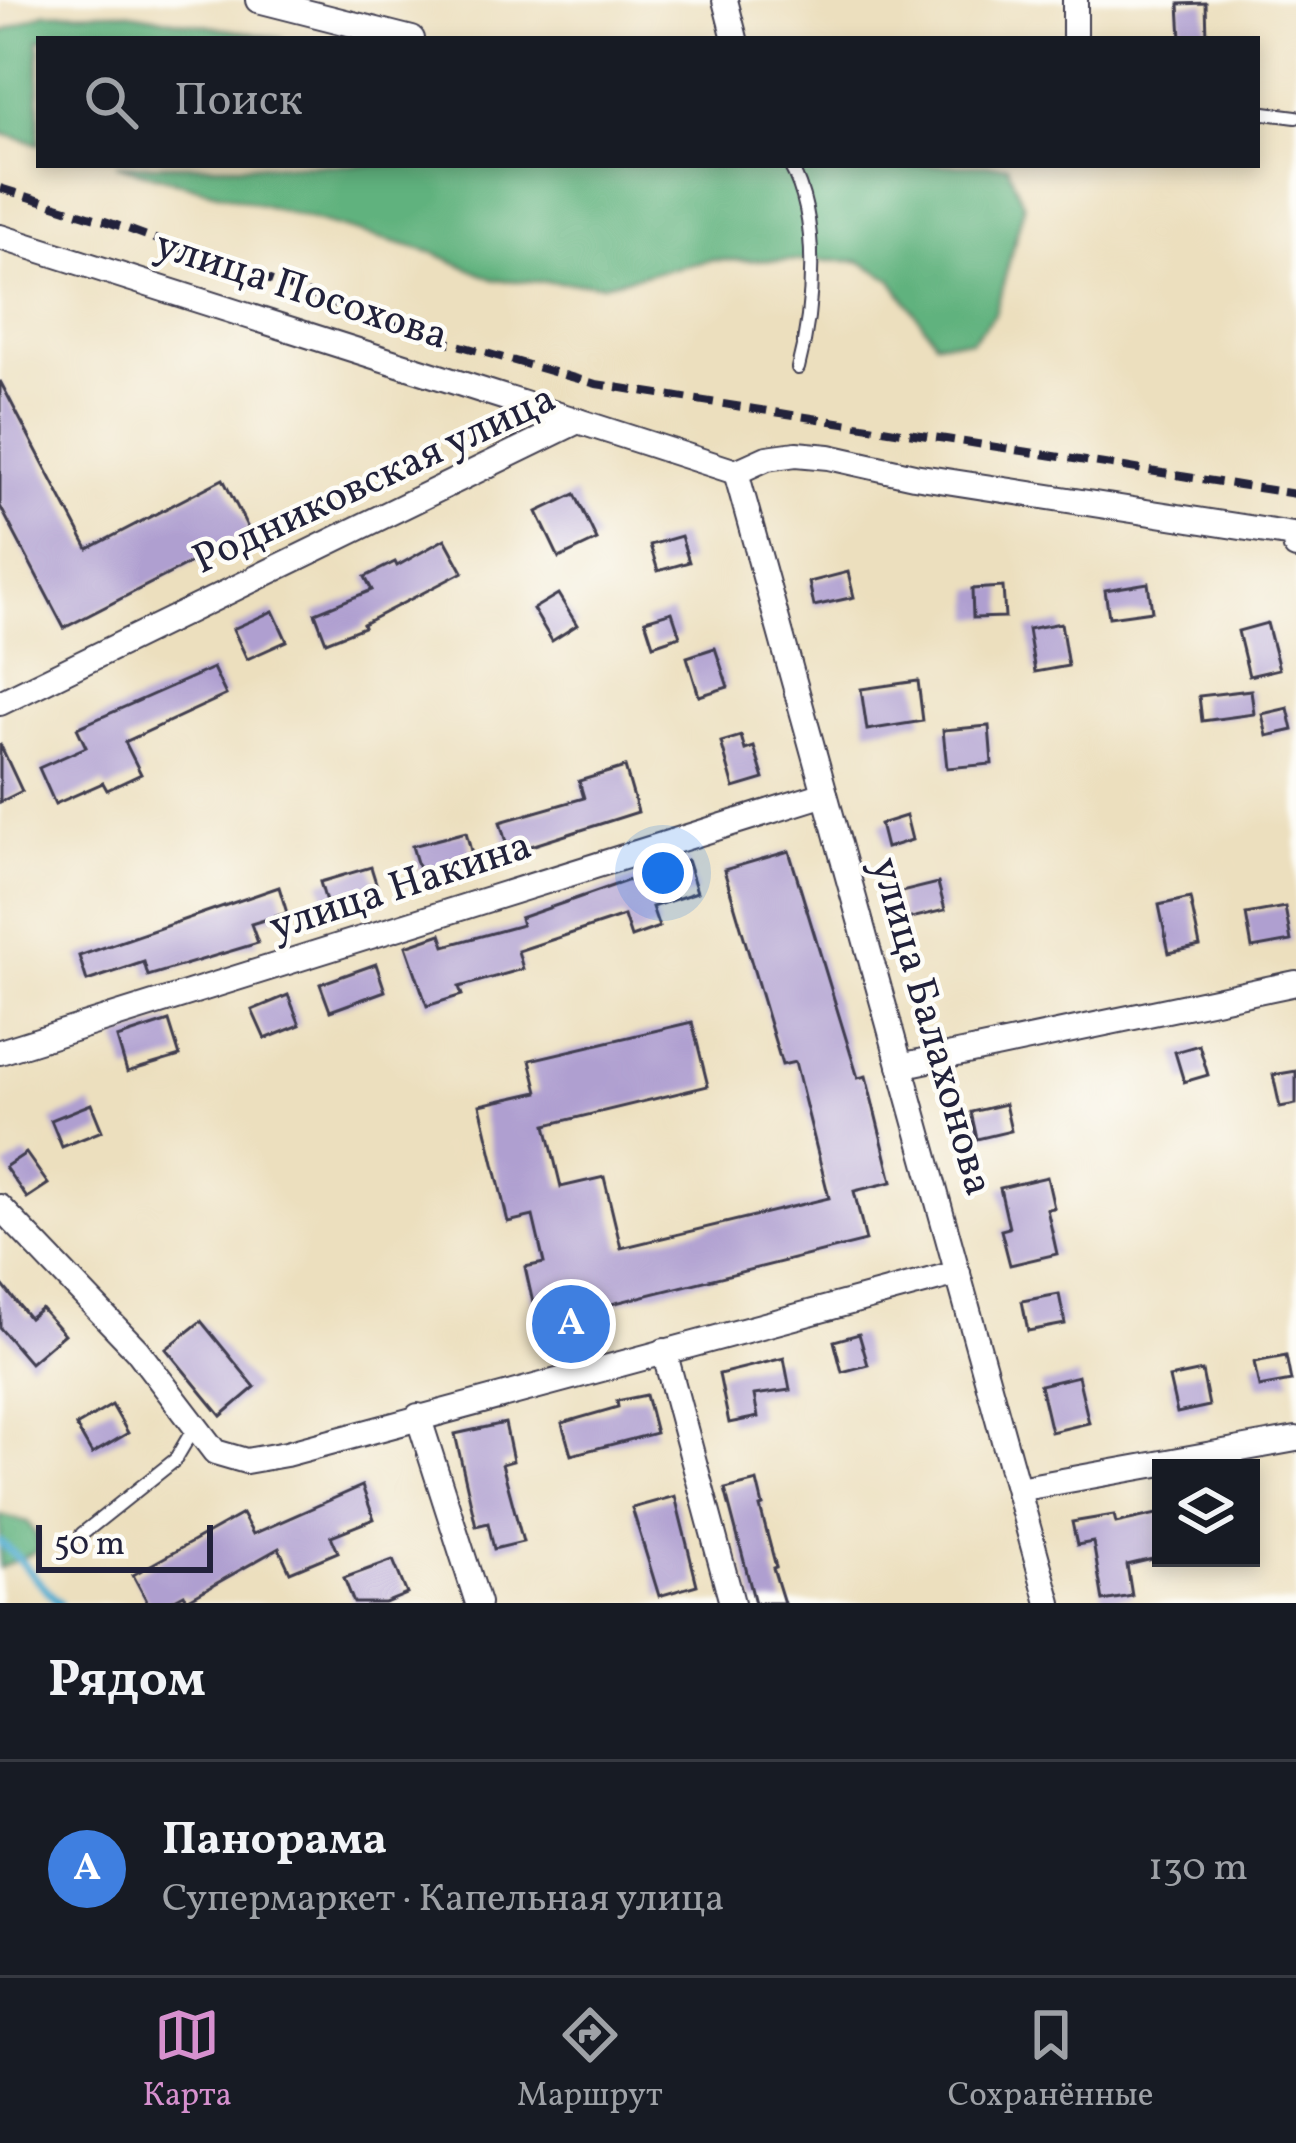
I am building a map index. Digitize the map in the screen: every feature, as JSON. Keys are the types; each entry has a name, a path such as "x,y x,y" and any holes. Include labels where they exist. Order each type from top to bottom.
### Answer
{"street":[{"path":"258,0 400,36"},
{"path":"724,0 734,36"},
{"path":"1075,0 1075,36"},
{"name":"улица Посохова","path":"0,237 578,421"},
{"name":"Родниковская улица","path":"0,703 578,421 736,472"},
{"path":"736,472 767,458 829,457 1294,541"},
{"name":"улица Балахонова","path":"736,472 1049,1603"},
{"name":"улица Накина","path":"0,1052 825,794"},
{"path":"901,1066 1296,982"},
{"path":"0,1208 137,1350 215,1452 246,1462 958,1273"},
{"path":"664,1351 732,1603"},
{"path":"418,1416 478,1603"},
{"path":"1018,1490 1296,1439"}],"lane":[{"path":"1260,112 1296,117"},
{"path":"792,168 800,182 808,231 810,321 798,368"},
{"path":"82,1534 175,1460 194,1428"}],"green space":[{"path":"125,12 266,36 36,36 36,143 0,133 0,33 44,13"},
{"path":"127,168 1008,168 1024,206 995,314 971,341 935,341 891,279 859,261 711,260 602,284 495,280 431,252"},
{"path":"0,1515 28,1522 37,1537 37,1551 0,1568"}],"building":[{"path":"1206,3 1207,36 1181,36 1179,4"},
{"path":"0,381 88,549 223,479 250,532 64,628 0,506"},
{"path":"575,494 597,540 559,558 537,512"},
{"path":"681,536 689,562 658,571 650,545"},
{"path":"445,539 463,572 364,627 326,642 315,613 372,590 365,577 395,562 397,566"},
{"path":"848,572 854,597 814,606 809,582"},
{"path":"1148,583 1152,611 1109,617 1105,590"},
{"path":"1003,587 1005,617 973,618 972,589"},
{"path":"558,594 577,625 552,641 533,609"},
{"path":"273,611 287,641 247,659 233,629"},
{"path":"672,612 680,636 653,645 645,620"},
{"path":"1061,623 1068,666 1035,672 1028,629"},
{"path":"1267,623 1279,669 1249,676 1238,631"},
{"path":"715,648 728,687 699,696 687,657"},
{"path":"213,668 226,695 125,742 141,774 107,790 103,783 55,804 39,768 86,747 77,728"},
{"path":"918,681 923,721 867,730 861,689"},
{"path":"1251,690 1254,714 1202,721 1199,696"},
{"path":"1288,708 1293,730 1267,736 1262,714"},
{"path":"989,726 992,764 947,768 943,730"},
{"path":"741,736 745,750 754,747 764,779 734,788 721,742"},
{"path":"0,744 22,791 0,802"},
{"path":"625,767 638,812 509,853 500,822 584,798 579,781"},
{"path":"906,816 912,840 886,848 880,824"},
{"path":"466,832 474,862 421,876 412,846"},
{"path":"789,851 858,1078 866,1076 892,1182 854,1191 866,1241 599,1307 603,1325 541,1339 525,1267 544,1263 533,1216 508,1222 480,1105 538,1092 530,1060 692,1022 708,1086 546,1125 561,1187 604,1177 621,1248 829,1198 795,1062 782,1065 724,870"},
{"path":"687,860 697,892 652,907 659,927 631,937 624,916 518,951 523,969 459,987 462,995 427,1006 406,946 441,934 445,946 522,925 520,918"},
{"path":"371,867 381,899 330,915 320,882"},
{"path":"938,883 945,910 903,920 897,893"},
{"path":"279,887 287,913 251,924 258,943 148,976 144,962 87,981 79,956"},
{"path":"1190,898 1200,946 1169,953 1159,905"},
{"path":"1285,907 1291,941 1252,948 1246,914"},
{"path":"376,964 385,991 330,1011 320,984"},
{"path":"288,995 300,1025 265,1039 252,1010"},
{"path":"169,1021 180,1056 127,1072 117,1038"},
{"path":"1199,1045 1208,1075 1184,1082 1175,1052"},
{"path":"1296,1071 1296,1104 1280,1107 1273,1075"},
{"path":"91,1104 102,1131 62,1147 51,1120"},
{"path":"1005,1104 1011,1131 977,1139 971,1112"},
{"path":"26,1153 48,1184 27,1198 5,1167"},
{"path":"1047,1177 1054,1208 1047,1209 1057,1254 1010,1265 1001,1230 1009,1228 1000,1188"},
{"path":"0,1282 29,1318 41,1308 64,1334 30,1363 0,1328"},
{"path":"1059,1294 1065,1324 1028,1331 1022,1301"},
{"path":"201,1321 255,1387 221,1416 166,1349"},
{"path":"859,1334 868,1365 842,1372 834,1341"},
{"path":"1286,1356 1291,1381 1259,1387 1254,1362"},
{"path":"784,1358 790,1390 754,1395 758,1417 729,1423 719,1374"},
{"path":"1202,1371 1209,1406 1177,1413 1169,1378"},
{"path":"1078,1376 1089,1423 1051,1432 1040,1385"},
{"path":"646,1395 656,1433 571,1455 562,1423"},
{"path":"112,1405 128,1433 92,1454 76,1426"},
{"path":"505,1423 513,1461 502,1464 523,1542 494,1549 488,1523 476,1526 455,1434"},
{"path":"757,1481 784,1603 755,1603 725,1489"},
{"path":"362,1486 374,1519 331,1536 338,1552 290,1572 279,1548 187,1600 184,1594 167,1603 148,1603 133,1575 242,1514 253,1534"},
{"path":"675,1496 697,1585 659,1596 632,1508"},
{"path":"1114,1515 1116,1523 1152,1515 1152,1559 1127,1565 1132,1596 1103,1601 1093,1542 1077,1545 1072,1522"},
{"path":"393,1560 407,1594 385,1603 354,1603 344,1578"}],"waterway":[{"path":"0,1542 60,1603"}],"railway":[{"path":"0,188 426,336 596,384 1296,494"}],"place":[{"name":"Панорама","path":"571,1324"}]}
